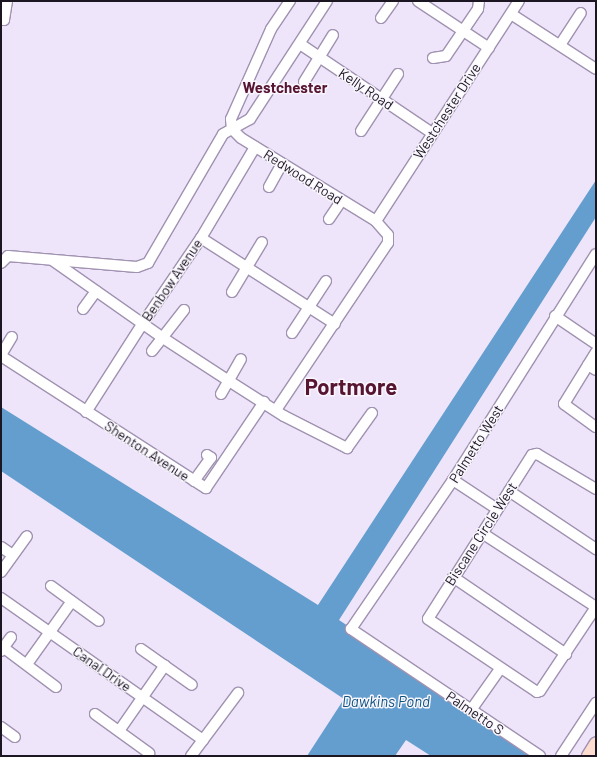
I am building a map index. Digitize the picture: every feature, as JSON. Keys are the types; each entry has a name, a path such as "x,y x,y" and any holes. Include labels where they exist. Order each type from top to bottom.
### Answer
{"main road":[{"path":"588,756 596,743"}],"street":[{"path":"3,20 7,1"},
{"path":"232,130 230,124 234,112 271,29 290,1"},
{"path":"1,263 8,256 137,267 148,263 220,139 250,119 327,1"},
{"path":"382,18 392,1"},
{"path":"418,1 489,48"},
{"path":"432,58 446,56 478,9 479,1"},
{"name":"Westchester Drive","path":"376,222 432,133 519,1"},
{"path":"560,45 581,13"},
{"path":"511,14 596,69"},
{"path":"304,82 332,36"},
{"name":"Kelly Road","path":"300,44 432,133"},
{"path":"361,131 398,74"},
{"name":"Redwood Road","path":"232,130 255,147 376,222"},
{"name":"Benbow Avenue","path":"86,412 142,323 201,238 255,147"},
{"path":"269,187 282,164"},
{"path":"329,219 341,201"},
{"path":"276,410 388,243 388,235 376,222"},
{"path":"201,238 247,266 308,308 335,324"},
{"path":"232,292 262,242"},
{"name":"Palmetto West","path":"351,630 454,480 555,316 596,254"},
{"path":"52,260 163,338 229,381 276,410 347,448 372,413"},
{"path":"292,333 326,281"},
{"path":"83,310 96,291"},
{"path":"152,351 184,310"},
{"path":"555,316 596,344"},
{"path":"1,355 12,337"},
{"path":"596,352 592,368 564,404 596,427"},
{"name":"Shenton Avenue","path":"1,355 86,412 206,488 264,402"},
{"path":"221,394 241,359"},
{"name":"Biscane Circle West","path":"500,669 430,623 429,615 453,576 534,454 596,489"},
{"path":"194,481 211,458 207,455"},
{"path":"454,480 497,509"},
{"path":"509,491 596,549"},
{"path":"471,710 500,669 538,691 566,654 596,607 482,533"},
{"path":"1,572 27,536"},
{"path":"1,547 13,556"},
{"path":"453,576 566,654"},
{"path":"51,586 99,621"},
{"name":"Canal Drive","path":"1,598 203,740"},
{"path":"27,664 48,632 72,601"},
{"name":"Palmetto S","path":"351,630 540,756"},
{"path":"11,637 2,650 27,664 56,688"},
{"path":"141,649 192,684"},
{"path":"119,731 164,665"},
{"path":"191,756 238,693"},
{"path":"561,756 596,703"},
{"path":"95,714 149,753"},
{"path":"1,727 14,737"}],"water":[{"name":"Dawkins Pond","path":"596,180 596,217 339,620 542,756 431,756 406,740 395,756 307,756 344,699 1,471 1,407 318,605"}],"district":[{"name":"Westchester","path":"285,88"},
{"name":"Portmore","path":"351,387"}]}
